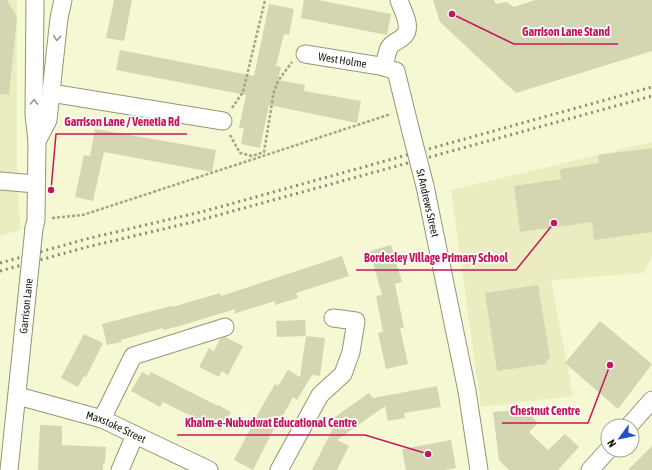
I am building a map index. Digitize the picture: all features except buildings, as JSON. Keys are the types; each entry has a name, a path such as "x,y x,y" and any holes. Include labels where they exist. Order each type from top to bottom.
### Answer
{"street":[{"name":"Garrison Lane","path":"9,470 35,224 37,141 34,115 35,0"},
{"name":"Garrison Lane","path":"37,141 48,120 59,18 63,0"},
{"path":"382,67 388,49 393,42 403,37 407,31 407,23 399,0"},
{"name":"West Holme","path":"304,54 382,67"},
{"name":"St Andrews Street","path":"382,67 396,71 410,132 425,186 467,390 479,470"},
{"path":"51,93 223,121"},
{"path":"0,181 36,184"},
{"path":"279,470 320,395 343,374 351,352 356,321 333,318"},
{"path":"102,419 133,356 225,327"},
{"name":"Maxstoke Street","path":"18,396 102,419 199,468"},
{"path":"636,418 652,400"},
{"path":"120,470 135,435"},
{"path":"590,470 601,458"}],"path":[{"path":"243,92 265,0"},
{"path":"223,121 240,153 252,156 264,152 274,91 278,80 292,62 304,54"},
{"path":"35,224 83,215 405,110"}],"shaded area":[{"path":"0,0 17,0 17,185 21,230 0,236"},
{"path":"652,142 652,256 644,273 551,280 573,396 481,407 451,190"}],"railway":[{"path":"0,263 90,238 205,211 652,87"},
{"path":"0,271 87,247 193,222 652,96"}],"place":[{"name":"Garrison Lane Stand","path":"452,14"},
{"name":"Garrison Lane / Venetia Rd","path":"51,190"},
{"name":"Bordesley Village Primary School","path":"554,223"},
{"name":"Chestnut Centre","path":"610,365"},
{"name":"Khalm-e-Nubudwat Educational Centre","path":"428,454"}]}
